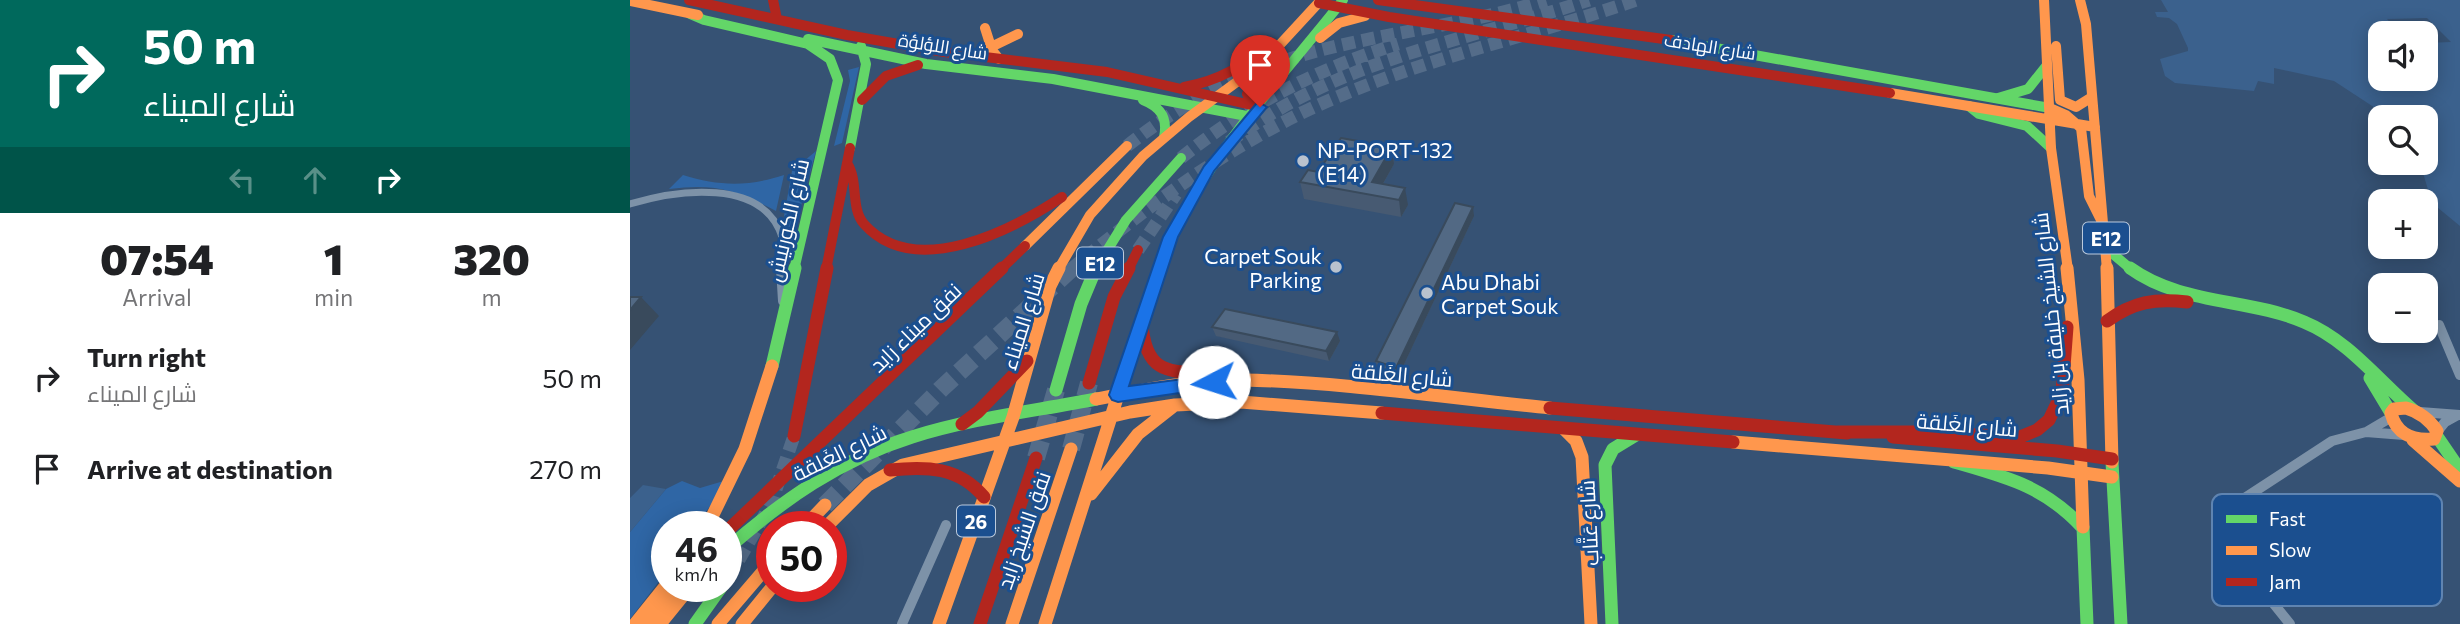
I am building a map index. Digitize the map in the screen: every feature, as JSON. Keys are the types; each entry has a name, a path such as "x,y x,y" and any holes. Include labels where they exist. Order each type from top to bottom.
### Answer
{"main road":[{"name":"شارع اللؤلؤة","path":"689,0 847,35 999,59 1084,68 1260,107"},
{"path":"773,0 777,19"},
{"name":"شارع الهادف","path":"1378,0 1636,35 1998,98 2051,114"},
{"name":"شارع الشيخ خليفة بن زايد","path":"2044,0 2051,148 2072,302 2080,427 2087,624"},
{"name":"E12","path":"2080,0 2086,24 2107,249 2112,477 2121,624"},
{"name":"شارع اللؤلؤة","path":"630,1 926,64 1028,75 1203,106 1260,107"},
{"name":"شارع الهادف","path":"1320,2 1340,4 1389,17 1969,106 2051,114"},
{"name":"شارع الميناء","path":"939,624 1013,417 1043,305 1068,249 1109,191 1164,138 1253,70 1320,2"},
{"path":"1045,624 1142,318 1171,237 1209,169 1340,4"},
{"name":"شارع الكورنيش","path":"690,14 704,20 808,44 830,59 838,73 837,88 784,316 751,439 715,511"},
{"path":"1307,46 1349,19 1361,16 1389,17"},
{"path":"2046,26 2056,45 2060,100 2076,107 2092,97"},
{"path":"985,28 991,47 999,59"},
{"path":"1170,88 1205,85 1227,78 1278,38 1296,28"},
{"path":"991,47 1018,34"},
{"path":"794,436 866,64 864,50 847,35"},
{"path":"1630,52 1636,35"},
{"path":"1260,107 1257,101 1247,97 1278,55 1284,41"},
{"path":"858,107 878,79 904,68 926,64"},
{"path":"1998,98 2019,94 2033,87 2048,64"},
{"path":"1120,91 1151,102 1163,113 1168,123 1164,138"},
{"path":"1969,106 1979,114 2027,126 2051,148"},
{"path":"2051,114 2077,124 2095,127"},
{"path":"2077,124 2083,138 2089,196 2104,225"},
{"name":"نفق ميناء زايد","path":"742,517 920,349 1127,146 1105,158 1058,200 1024,223 981,240 938,248 901,246 871,232 858,214 855,175 847,163"},
{"name":"E12","path":"1056,390 1078,311 1099,263 1141,200 1181,158"},
{"path":"2107,249 2132,271 2165,289 2264,308 2314,327 2356,355 2415,410 2431,421 2436,434 2460,470"},
{"name":"E12","path":"1089,383 1114,297 1138,250"},
{"path":"2107,321 2131,303 2150,298 2250,312 2278,319 2307,331 2346,356 2373,382 2394,425 2460,481"},
{"path":"1838,432 1918,432 2020,437 2041,430 2056,414 2061,404 2072,302"},
{"path":"1142,318 1146,354 1153,362 1179,371 1225,372 1241,380"},
{"path":"955,427 978,412 1030,357"},
{"name":"شارع الغَلقة","path":"742,536 775,507 839,468 894,444 955,427 1135,391 1188,383 1241,380 1374,389 1559,409 2079,453 2112,459"},
{"path":"1129,412 1126,404 1135,391"},
{"name":"شارع الغَلقة","path":"841,511 858,493 890,470 917,460 1129,412 1175,405 1241,402 2081,471 2112,477"},
{"path":"1081,510 1105,473 1139,434 1175,405"},
{"path":"2391,415 2399,408 2415,410"},
{"path":"990,445 1001,430 995,420"},
{"name":"شارع عَتَّاب","path":"1564,429 1576,441 1582,457 1591,624"},
{"path":"2408,436 2430,440 2436,434"},
{"name":"شارع عَتَّاب","path":"1612,624 1605,465 1613,449 1636,435"},
{"name":"نفق الشيخ زايد","path":"1012,624 1071,449"},
{"name":"نفق الشيخ زايد","path":"980,624 1036,458"},
{"path":"1954,461 2045,490 2063,503 2082,528"},
{"path":"890,470 922,466 941,469 971,479 984,497"},
{"path":"819,511 825,505"},
{"path":"718,624 756,580"},
{"path":"635,624 653,602"},
{"path":"648,624 665,602"},
{"path":"660,624 678,602"},
{"path":"695,624 711,602"},
{"path":"742,624 760,602"}],"street":[{"path":"630,204 656,195 678,192 715,193 744,200 770,216 779,228 783,244 781,277 784,316"},
{"path":"2439,325 2460,374"},
{"path":"2415,410 2460,415"},
{"path":"2367,432 2391,415"},
{"path":"2436,434 2445,422 2460,415"},
{"path":"2250,494 2322,446 2342,437 2367,432 2408,436"},
{"path":"902,624 946,525"},
{"path":"2276,606 2290,624"}],"shaded area":[{"path":"2161,0 2460,0 2460,226 2438,208 2438,189 2428,189 2424,175 2438,175 2438,105 2371,105 2334,81 2274,68 2274,84 2258,81 2254,91 2175,83 2165,76 2160,59 2188,51 2188,48 2177,24 2169,18 2157,17 2155,12 2168,12"},
{"path":"859,67 842,143 834,146 850,81 848,70"},
{"path":"816,151 791,242 784,216 792,171"},
{"path":"683,175 733,184 758,182 784,175 776,211 725,190 700,187 669,189"},
{"path":"727,480 707,511 651,511 651,592 630,619 630,532 666,489 682,481 700,488"},
{"path":"643,485 666,489 630,532 630,498"}],"building":[{"path":"1341,138 1392,147 1372,182 1405,188 1399,200 1300,182 1308,170 1318,172"},
{"name":"Abu Dhabi Carpet Souk","path":"1455,203 1473,207 1396,368 1376,361"},
{"path":"630,297 641,297 630,310"},
{"path":"1225,309 1337,332 1326,351 1212,327"}],"tunnel":[{"path":"1127,146 1171,115 1217,88 1291,58 1546,0"},
{"path":"1229,142 1290,103 1344,77 1413,52 1589,0"},
{"path":"1070,270 1199,172 1233,150 1305,112 1414,68 1636,0"},
{"path":"1181,158 1231,121 1284,90 1339,65 1398,44"},
{"path":"1138,250 1176,194"},
{"path":"825,505 942,388 1072,268"},
{"path":"1071,449 1089,383"},
{"path":"1036,458 1056,390"},
{"path":"742,554 771,504 794,436"}],"traffic: fast":[{"path":"1118,395 1171,237 1209,169 1343,0"},
{"path":"690,14 704,20 808,44 830,59 838,80 772,366"},
{"path":"808,39 926,64 1053,79 1252,117"},
{"path":"1671,40 2050,108"},
{"path":"850,148 866,64 861,46"},
{"path":"1998,98 2028,89 2047,65"},
{"path":"1143,100 1155,106 1162,114 1165,124 1164,137"},
{"path":"1969,106 1979,114 2027,126 2051,148"},
{"path":"1056,390 1085,292 1103,255 1139,204 1181,158"},
{"path":"2107,249 2135,272 2173,290 2287,315 2322,330 2350,351 2413,410"},
{"path":"2370,378 2391,413"},
{"path":"742,536 768,514 813,483 886,446 957,425 1096,399"},
{"path":"1612,624 1605,465 1613,449 1636,435"},
{"path":"2436,435 2460,470"},
{"path":"1954,462 2008,478 2039,491 2054,500 2082,527"},
{"path":"2112,462 2121,624"},
{"path":"2083,527 2087,624"},
{"path":"695,624 711,602"}],"traffic: slow":[{"path":"1013,417 1050,286 1068,249 1090,215 1143,156 1189,117 1264,62 1321,0"},
{"path":"2044,0 2051,148 2072,302 2078,380 2083,527"},
{"path":"2080,0 2086,24 2107,249 2112,462"},
{"path":"630,1 698,15"},
{"path":"1320,38 1339,23 1365,16"},
{"path":"985,28 992,50 999,59"},
{"path":"991,47 1018,34"},
{"path":"2056,46 2060,100 2076,107 2092,97"},
{"path":"1890,93 2095,127"},
{"path":"2050,108 2066,115 2081,128 2089,196 2102,222"},
{"path":"1025,246 1127,146"},
{"path":"715,511 745,449 772,366"},
{"path":"1096,399 1174,384 1242,380 1356,388 1550,408"},
{"path":"1045,624 1118,395"},
{"path":"842,511 868,485 903,465 1130,412 1175,405 1241,402 1382,413"},
{"path":"1091,494 1138,434 1175,405"},
{"path":"2406,408 2431,422 2437,431 2434,439 2419,440 2401,432 2391,413 2394,409 2406,408"},
{"path":"939,624 1013,417"},
{"path":"1564,429 1576,441 1582,457 1591,624"},
{"path":"2413,440 2460,481"},
{"path":"1733,442 2048,468 2112,477"},
{"path":"1012,624 1071,449"},
{"path":"819,511 825,505"},
{"path":"718,624 756,580"},
{"path":"635,624 653,602"},
{"path":"648,624 666,602"},
{"path":"660,624 678,602"},
{"path":"742,624 760,602"}],"traffic: jam":[{"path":"689,0 847,35 944,52 1107,72 1260,107"},
{"path":"773,0 777,19"},
{"path":"1378,0 1671,40"},
{"path":"1319,3 1389,17 1890,93"},
{"path":"1184,87 1221,77 1252,59 1272,43"},
{"path":"1260,101 1250,100 1247,94 1275,60"},
{"path":"862,100 873,86 886,76 918,65"},
{"path":"794,436 850,148"},
{"path":"847,163 854,178 858,210 864,224 884,241 908,249 963,245 992,236 1018,224 1062,197"},
{"path":"742,517 1025,246"},
{"path":"1089,383 1114,297 1138,250"},
{"path":"2107,321 2144,301 2187,302"},
{"path":"1142,324 1145,349 1155,364 1165,369 1217,373 1240,380"},
{"path":"1838,432 1918,432 2020,437 2037,430 2049,420 2062,393 2067,327"},
{"path":"962,424 978,412 1027,361"},
{"path":"1550,408 1847,433"},
{"path":"1382,413 1733,442"},
{"path":"1893,437 2057,451 2112,459"},
{"path":"980,624 1036,458"},
{"path":"890,470 929,468 954,473 975,486 984,497"}],"place":[{"name":"NP-PORT-132 (E14)","path":"1303,161"},
{"name":"Carpet Souk Parking","path":"1336,267"},
{"name":"Abu Dhabi Carpet Souk","path":"1427,293"}],"route":[{"path":"1214,382 1188,383 1118,395 1158,269 1171,237 1209,169 1260,107"}]}
